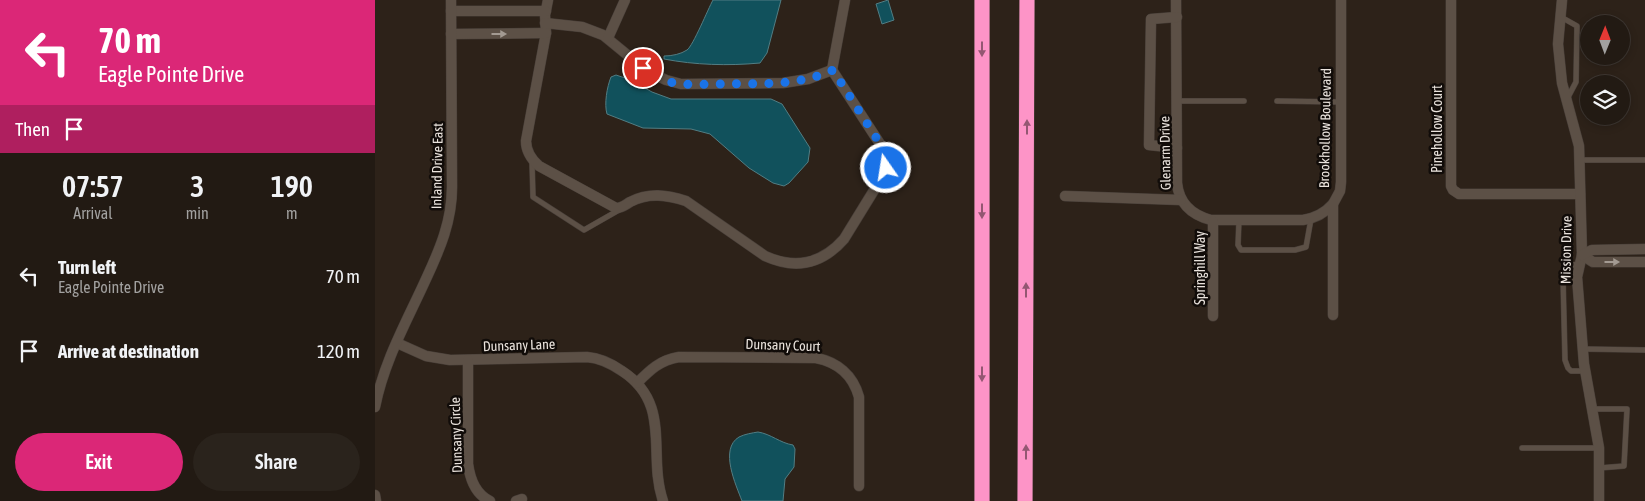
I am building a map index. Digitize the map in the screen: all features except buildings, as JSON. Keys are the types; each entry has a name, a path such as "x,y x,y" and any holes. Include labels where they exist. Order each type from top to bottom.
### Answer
{"highway":[{"path":"981,501 983,0"},
{"path":"1025,501 1027,0"}],"street":[{"name":"Inland Drive East","path":"375,407 386,368 441,247 450,218 452,187 451,0"},
{"path":"548,0 546,28 526,138 527,151 532,159 539,166 616,208 623,207 645,196 671,196 686,201 765,256 777,262 787,264 805,263 822,258 831,253 842,242 883,174 886,162 884,150 833,70 845,0"},
{"path":"608,38 625,0"},
{"name":"Glenarm Drive","path":"1176,0 1177,183 1181,200 1197,216 1213,220 1311,219"},
{"name":"Brookhollow Boulevard","path":"1333,315 1333,204 1338,196 1341,184 1341,0"},
{"name":"Pinehollow Court","path":"1451,0 1451,186 1453,190 1459,194 1580,194"},
{"name":"Mission Drive","path":"1562,0 1559,44 1562,83 1579,146 1581,260 1577,276 1585,371 1599,448 1599,501"},
{"path":"451,11 546,11"},
{"path":"1177,18 1151,19 1149,145 1177,148"},
{"path":"451,34 582,27 608,38 647,71 666,80 681,84 783,83 809,79 833,70"},
{"path":"1065,196 1181,200"},
{"path":"1311,219 1326,211 1333,204"},
{"name":"Springhill Way","path":"1213,220 1213,316"},
{"path":"1581,260 1592,250 1645,249"},
{"path":"1581,260 1593,262 1645,262"},
{"name":"Dunsany Lane","path":"397,343 426,356 450,360 592,358 616,366 637,383"},
{"name":"Dunsany Court","path":"637,383 658,363 679,357 816,358 831,362 847,374 859,396 859,486"},
{"name":"Dunsany Circle","path":"468,360 468,464 473,484 490,501"},
{"path":"637,383 648,400 655,420 657,474 663,501"},
{"path":"375,495 376,501"}],"lane":[{"path":"1561,17 1577,26 1576,82 1567,99"},
{"path":"1178,101 1244,101"},
{"path":"1277,101 1340,102"},
{"path":"532,159 533,197 584,230 623,207"},
{"path":"1579,160 1645,160"},
{"path":"1239,220 1238,245 1241,250 1295,250 1306,247 1311,219"},
{"path":"1581,260 1570,265 1565,270 1563,278 1565,360 1567,368 1571,371 1585,371"},
{"path":"1583,349 1645,350"},
{"path":"1592,409 1627,409 1624,466 1599,468"},
{"path":"1521,448 1599,448"}],"water":[{"path":"713,0 781,0 767,53 760,63 688,63 664,59 664,56 679,54 690,47"},
{"path":"888,0 894,20 882,24 876,4"},
{"path":"616,75 671,99 771,99 782,104 810,148 808,162 784,186 773,183 749,168 710,134 691,129 643,128 607,114 608,86 611,77"},
{"path":"758,432 793,445 795,449 794,467 785,479 783,501 742,501 736,486 731,467 730,450 733,443 739,437"}],"route":[{"path":"643,68 654,75 681,84 783,83 809,79 833,70 884,150 886,168"}]}
